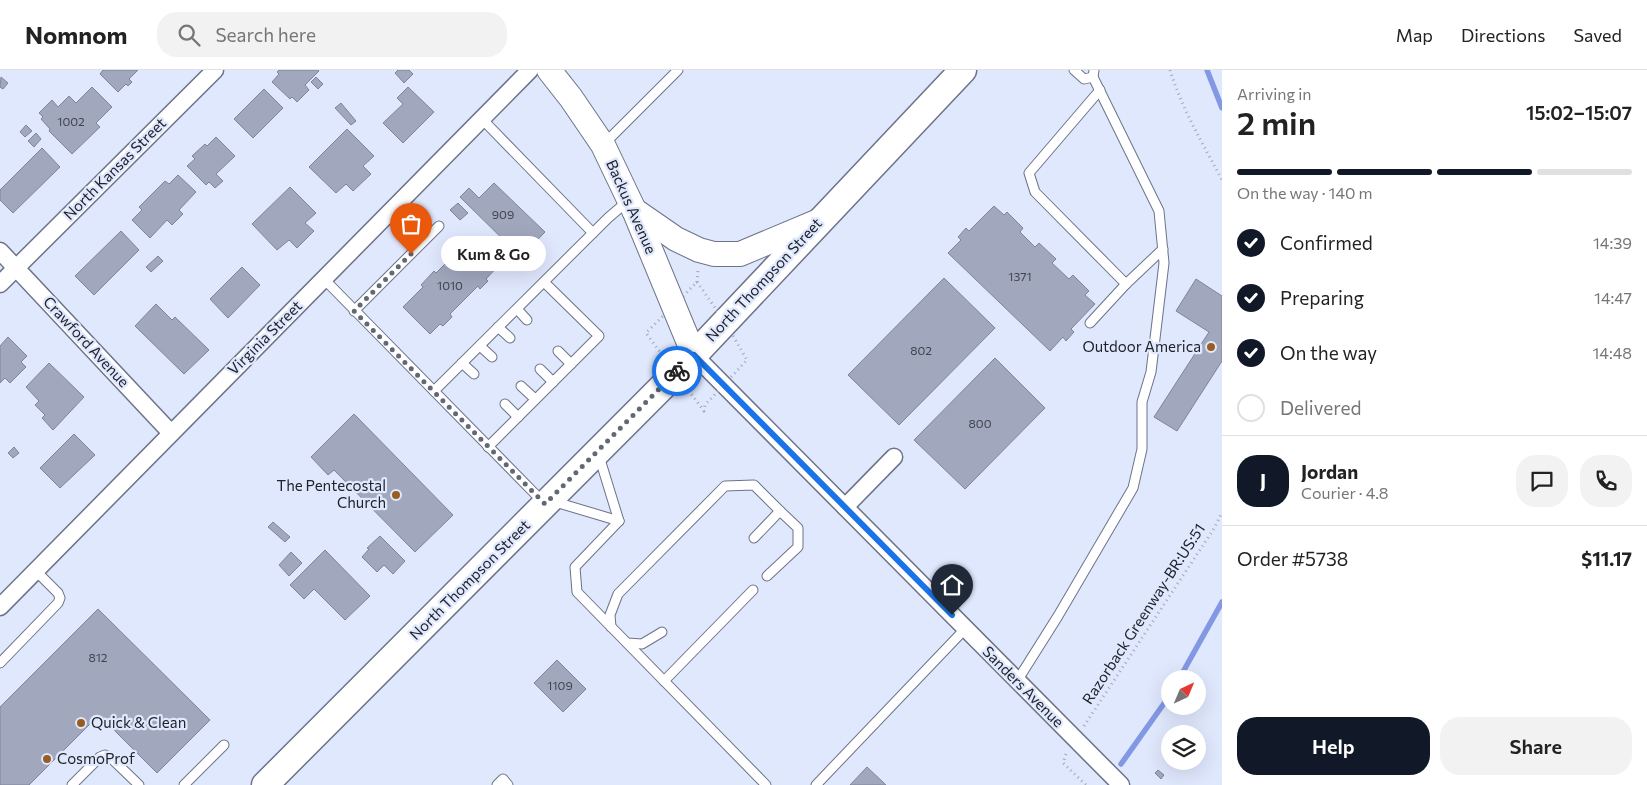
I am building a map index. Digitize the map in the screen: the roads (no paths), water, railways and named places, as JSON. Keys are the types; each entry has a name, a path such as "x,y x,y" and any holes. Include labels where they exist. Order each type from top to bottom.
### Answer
{"main road":[{"name":"North Thompson Street","path":"265,785 694,355 963,70"}],"street":[{"name":"North Kansas Street","path":"0,284 215,70"},
{"name":"Virginia Street","path":"0,607 530,70"},
{"name":"Backus Avenue","path":"549,70 603,145 631,205 694,355"},
{"path":"631,205 676,239 699,250 714,254 740,254 821,220"},
{"name":"Crawford Avenue","path":"0,251 171,433"},
{"name":"Sanders Avenue","path":"694,355 1122,785"},
{"path":"845,507 894,457"}],"lane":[{"path":"603,145 678,70"},
{"path":"1017,681 1134,488 1142,449 1142,402 1151,372 1164,263 1159,210 1093,73 1084,79 1074,70"},
{"path":"1100,90 1029,173 1035,192 1126,284"},
{"path":"482,119 593,233"},
{"path":"434,391 593,233 631,205"},
{"path":"354,311 439,226"},
{"path":"1090,322 1163,249"},
{"path":"324,279 488,447 547,502 619,520"},
{"path":"488,447 599,336 544,282"},
{"path":"517,309 527,320"},
{"path":"498,327 510,338"},
{"path":"480,346 492,357"},
{"path":"558,351 571,364"},
{"path":"462,363 474,374"},
{"path":"540,368 553,382"},
{"path":"521,386 535,399"},
{"path":"505,404 518,417"},
{"path":"597,451 619,520"},
{"path":"611,627 610,615 618,594 725,486 754,484 798,528 798,547 767,576"},
{"path":"754,538 780,511"},
{"path":"619,520 575,567 577,592 766,785"},
{"path":"0,663 58,603 60,598 58,593 36,570"},
{"path":"664,681 752,590"},
{"path":"816,785 965,629"},
{"path":"627,643 642,644 662,632"},
{"path":"184,785 224,745"},
{"path":"72,785 100,757 106,755 139,785"},
{"path":"497,785 503,779 508,785"}],"waterway":[{"path":"1207,70 1222,108"},
{"path":"1184,670 1222,602"},
{"path":"1121,764 1161,708"}],"place":[{"name":"Kum & Go","path":"411,254"},
{"name":"Outdoor America","path":"1211,347"},
{"name":"The Pentecostal Church","path":"396,495"},
{"name":"Quick & Clean","path":"81,723"},
{"name":"CosmoProf","path":"47,759"}]}
